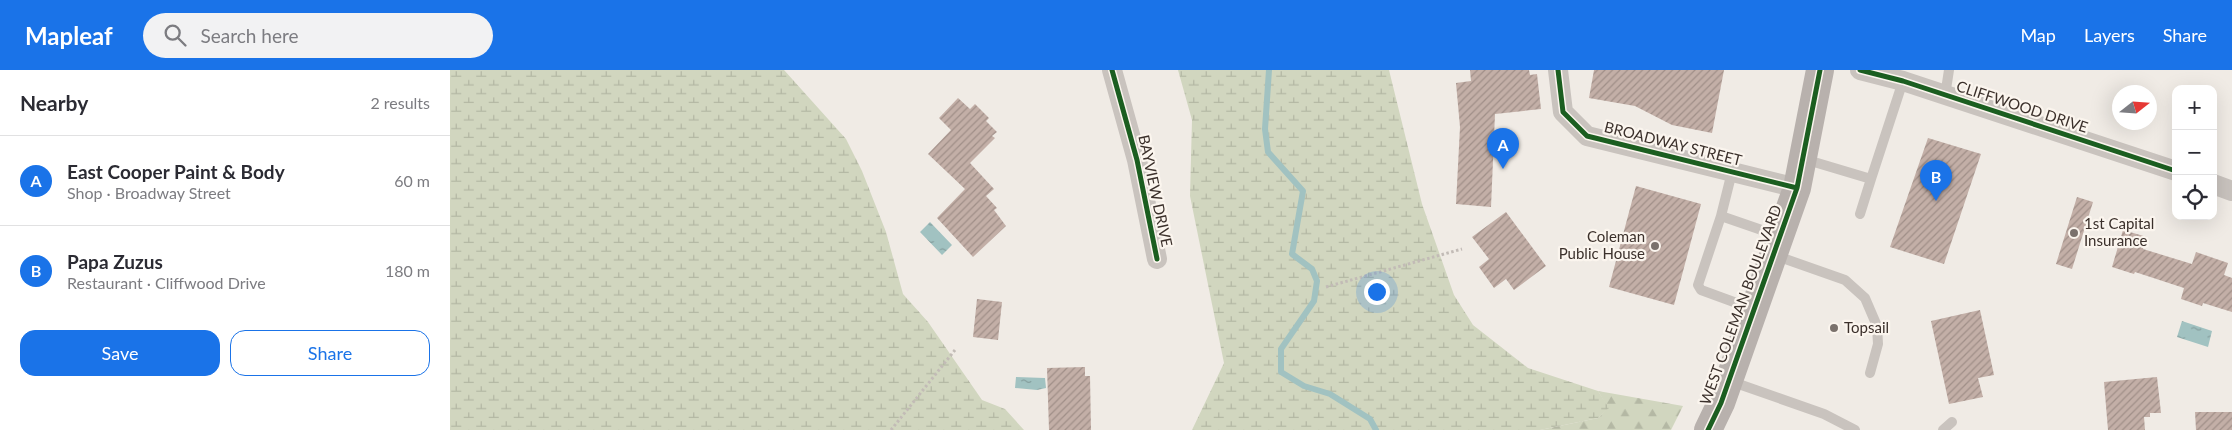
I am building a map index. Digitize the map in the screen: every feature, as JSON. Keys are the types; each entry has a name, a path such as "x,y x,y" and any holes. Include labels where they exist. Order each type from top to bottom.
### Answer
{"main road":[{"name":"WEST COLEMAN BOULEVARD","path":"1708,430 1721,403 1797,188 1820,70"}],"street":[{"name":"BAYVIEW DRIVE","path":"1112,70 1137,160 1157,260"},
{"name":"BROADWAY STREET","path":"1558,70 1563,112 1587,136 1797,188"},
{"name":"CLIFFWOOD DRIVE","path":"1860,70 1903,81 2172,170"},
{"path":"2217,185 2232,191"}],"lane":[{"path":"1945,96 1949,70"},
{"path":"1860,214 1903,81"},
{"path":"1803,159 1872,179"},
{"path":"1732,172 1721,216 1698,285 1701,290 1754,310"},
{"path":"1721,216 1845,280 1865,298 1877,326 1878,344 1870,373"},
{"path":"1729,381 1824,414 1855,430"},
{"path":"1943,430 1952,422"}],"path":[{"path":"1326,287 1462,249"},
{"path":"891,430 955,350"}],"green space":[{"path":"450,70 784,70 846,139 862,171 886,232 903,294 928,322 982,400 1005,409 1024,430 450,430"},
{"path":"1178,70 1389,70 1422,204 1454,295 1473,325 1528,368 1598,391 1609,408 1598,418 1540,430 1192,430 1224,363 1190,196 1192,120"},
{"path":"1598,391 1683,406 1671,430 1540,430 1598,418 1608,408"}],"water":[{"path":"930,222 952,245 942,255 920,232"},
{"path":"2182,321 2212,331 2208,347 2177,337"},
{"path":"1016,377 1045,378 1046,388 1037,390 1015,388"}],"building":[{"path":"1470,70 1529,70 1530,75 1537,74 1541,109 1495,114 1491,207 1456,204 1460,127 1456,83 1471,81"},
{"path":"1594,70 1724,70 1712,133 1672,125 1635,106 1589,98"},
{"path":"958,98 970,109 975,104 989,118 986,121 997,132 992,136 995,138 970,163 994,189 986,196 997,208 994,210 1006,226 973,257 937,218 965,189 928,154 951,130 939,118"},
{"path":"1928,138 1981,154 1944,264 1890,247"},
{"name":"Coleman Public House","path":"1636,186 1701,204 1674,305 1609,287"},
{"name":"1st Capital Insurance","path":"2077,197 2093,202 2072,269 2056,264"},
{"path":"1506,212 1546,266 1514,290 1506,279 1494,288 1479,267 1489,259 1472,237"},
{"path":"2123,230 2147,237 2143,249 2192,264 2196,252 2228,263 2224,275 2232,278 2232,312 2203,303 2202,306 2181,299 2184,288 2135,272 2134,274 2112,267"},
{"path":"977,299 1002,302 998,340 973,337"},
{"path":"1980,310 1994,375 1978,378 1983,397 1949,404 1931,321"},
{"path":"1085,367 1085,376 1090,376 1091,430 1049,430 1047,368"},
{"path":"2157,377 2161,413 2150,413 2150,417 2144,417 2145,430 2108,430 2104,382"},
{"path":"2195,412 2232,412 2232,430 2196,430"}],"waterway":[{"path":"1269,70 1265,129 1268,152 1303,191 1292,254 1312,269 1317,281 1314,301 1281,349 1281,372 1304,386 1330,394 1370,419 1376,430"}],"cycle path":[{"path":"1112,70 1137,160 1157,259"},
{"path":"1558,70 1563,112 1587,136 1797,188"},
{"path":"1708,430 1721,403 1797,188 1820,70"},
{"path":"1860,70 1903,81 2172,170"}],"place":[{"name":"East Cooper Paint & Body","path":"1503,169"},
{"name":"Papa Zuzus","path":"1936,201"},
{"name":"1st Capital Insurance","path":"2074,233"},
{"name":"Coleman Public House","path":"1655,246"},
{"name":"Topsail","path":"1834,328"}]}
